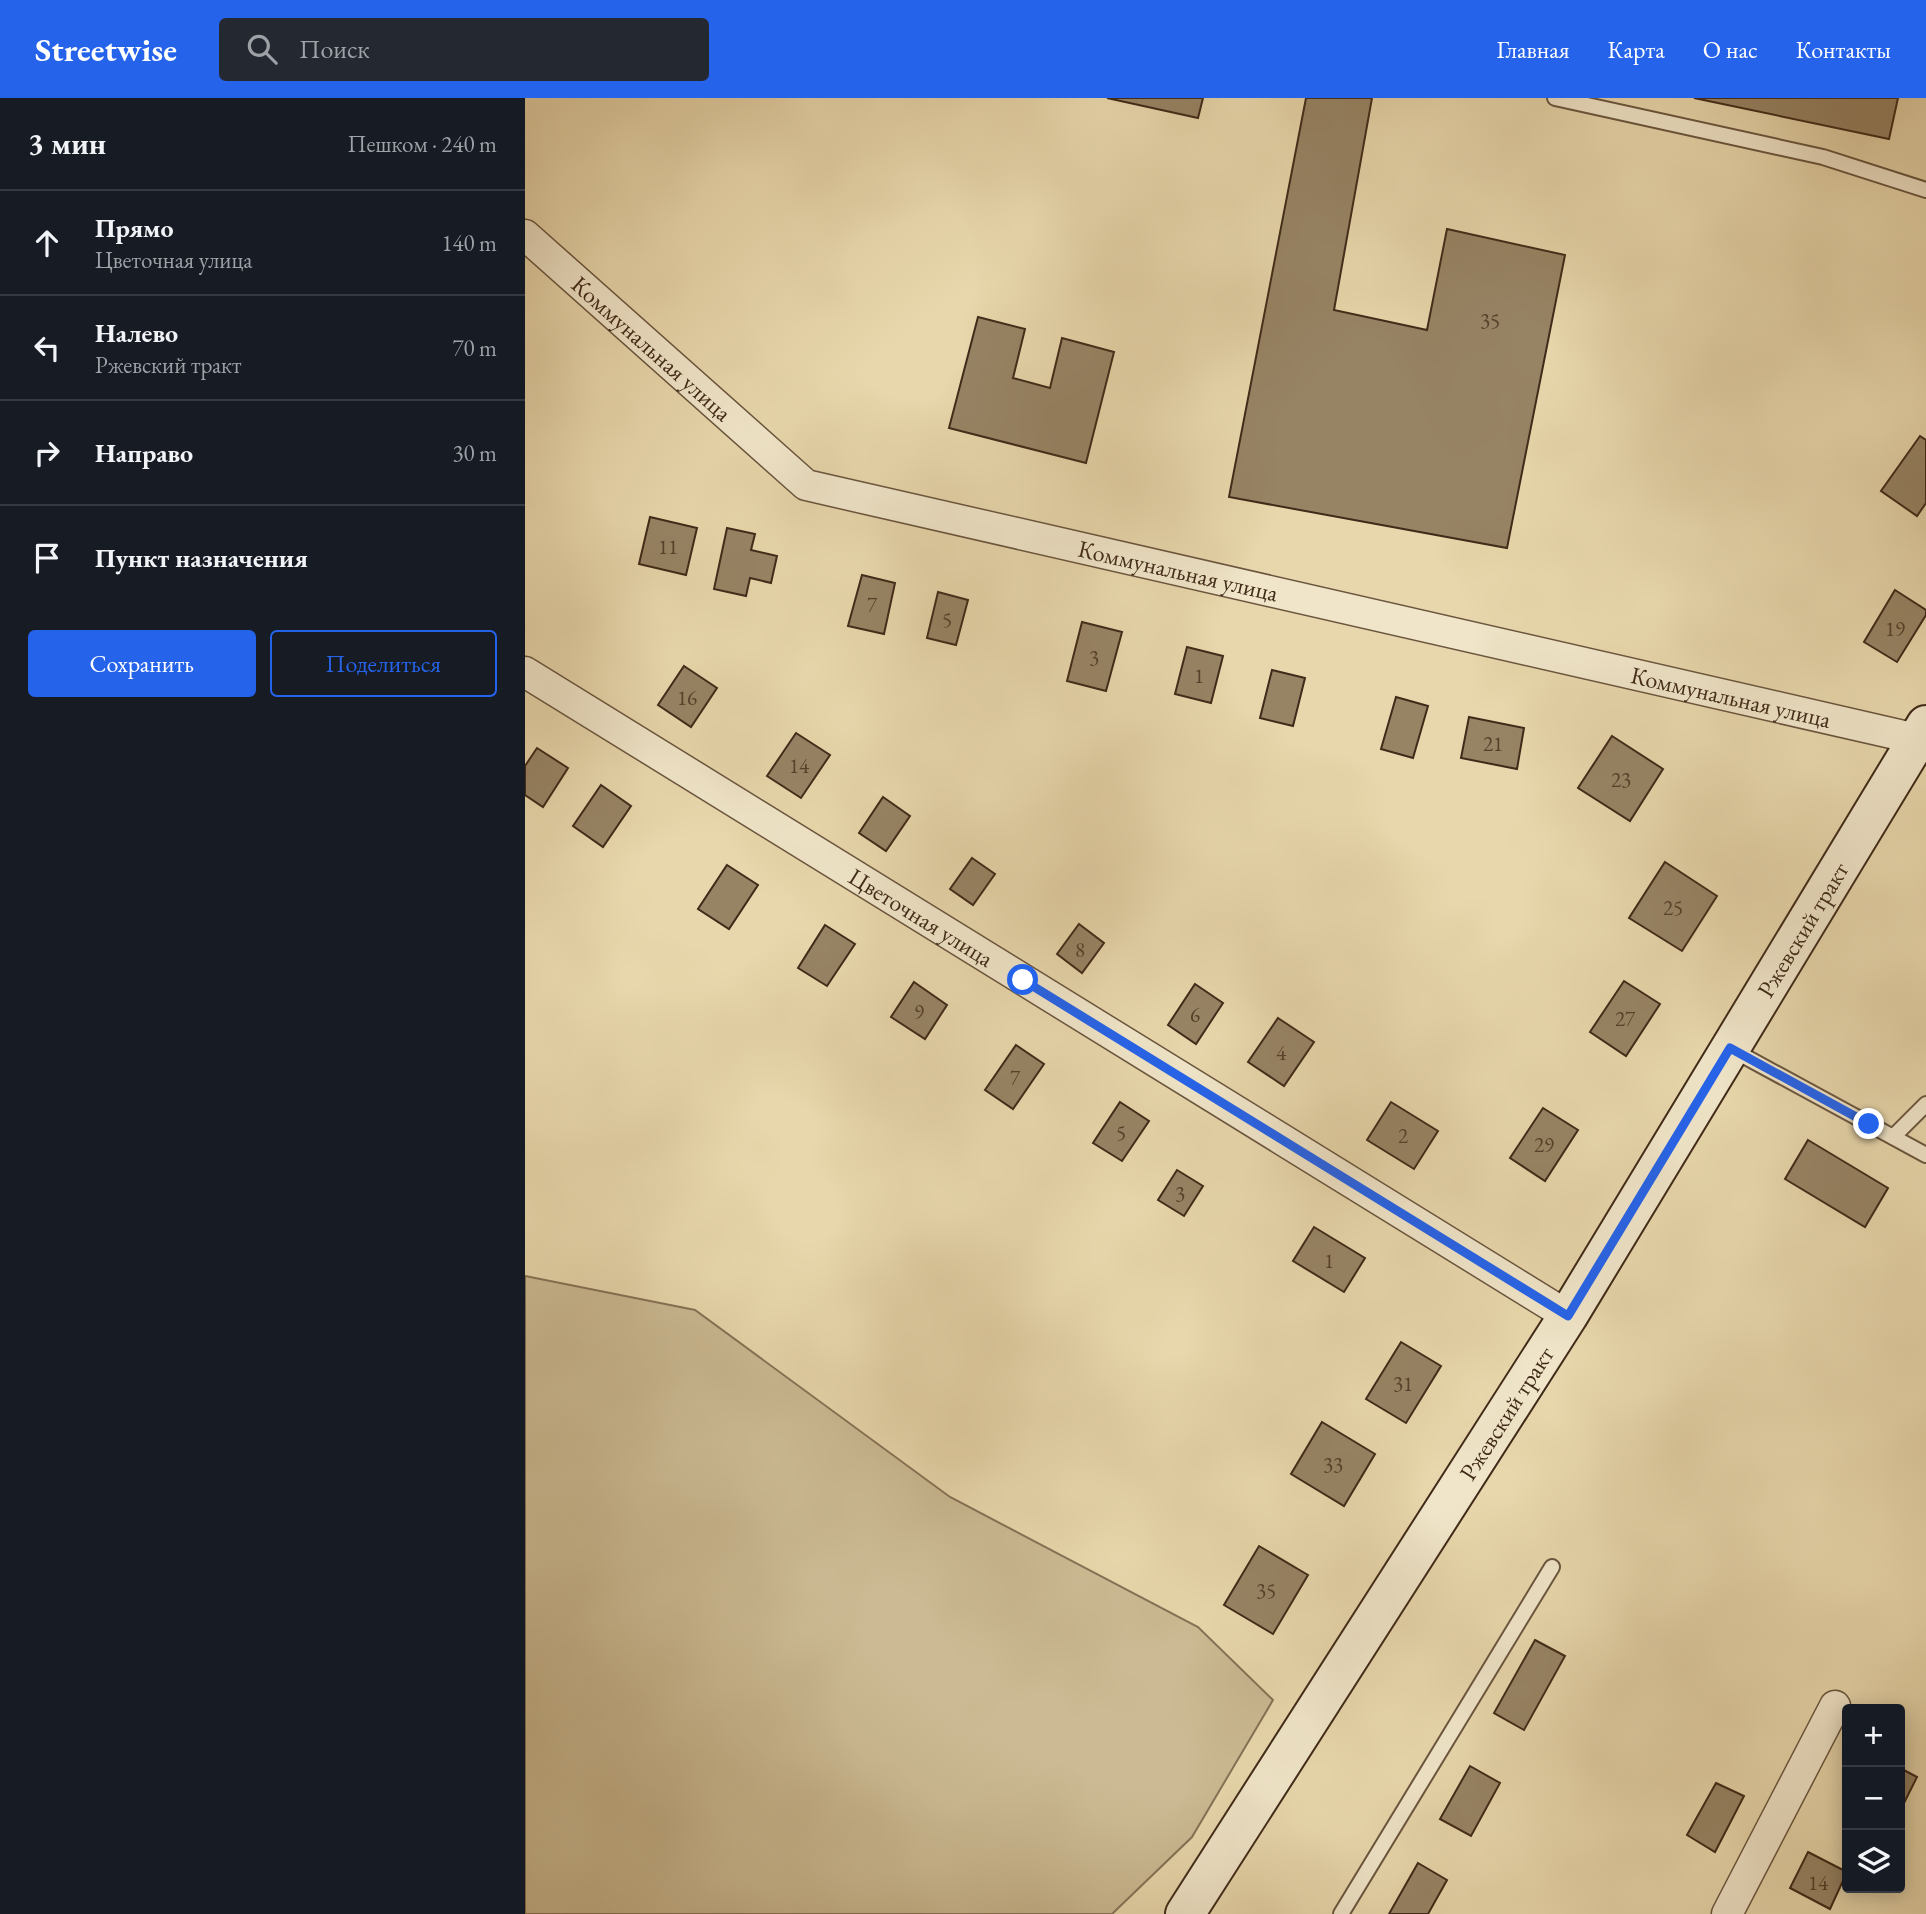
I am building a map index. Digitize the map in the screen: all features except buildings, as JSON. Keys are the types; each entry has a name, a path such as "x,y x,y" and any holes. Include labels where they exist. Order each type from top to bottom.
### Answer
{"main road":[{"name":"Ржевский тракт","path":"1185,1914 1568,1316 1921,732"}],"street":[{"name":"Коммунальная улица","path":"525,235 806,485 1921,732"},
{"name":"Цветочная улица","path":"525,673 1568,1316"},
{"path":"1727,1914 1835,1706"}],"lane":[{"path":"1555,98 1823,157 1926,190"},
{"path":"1730,1048 1926,1155"},
{"path":"1893,1137 1926,1104"},
{"path":"1341,1914 1552,1567"}],"shaded area":[{"path":"525,1276 695,1310 950,1497 1198,1627 1273,1700 1192,1837 1112,1914 525,1914"}],"route":[{"path":"1023,980 1568,1316 1730,1048 1869,1124"}]}
